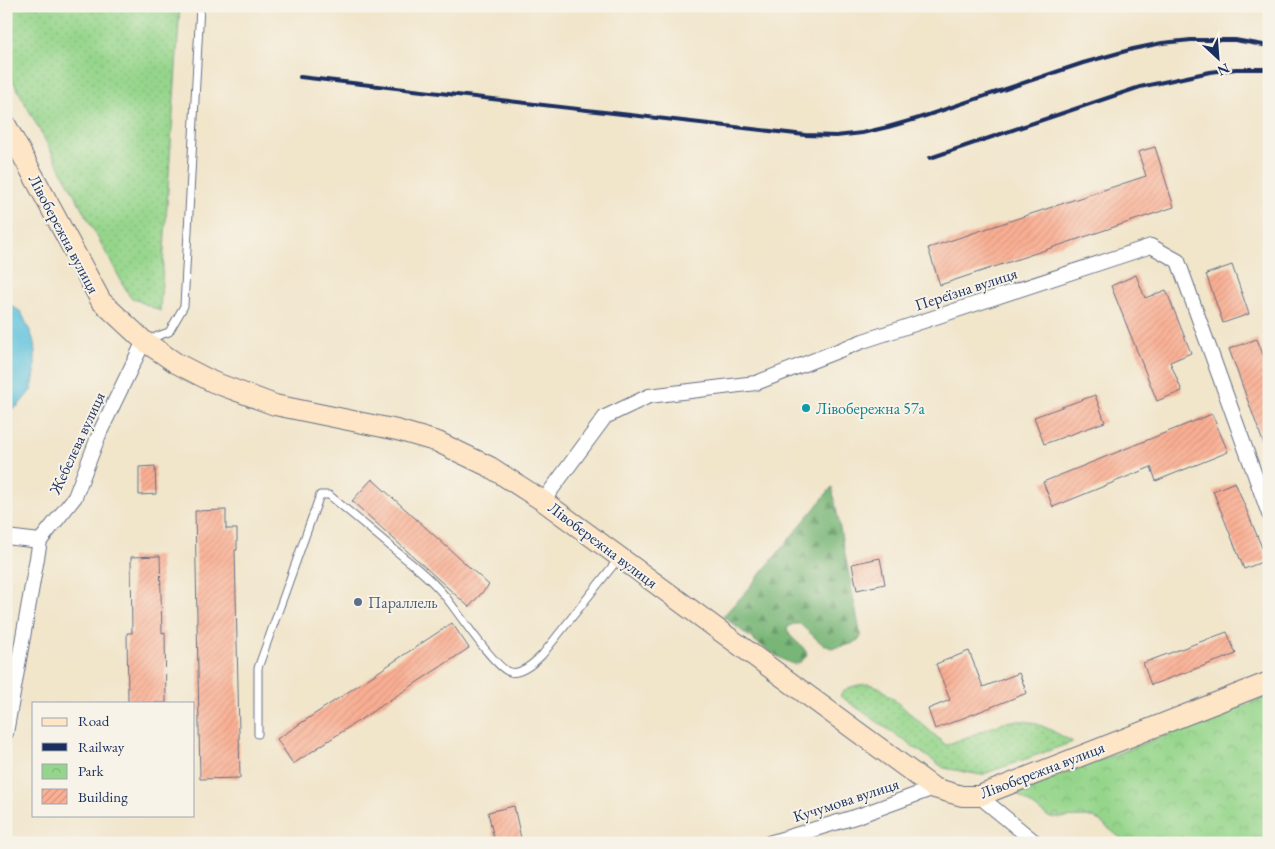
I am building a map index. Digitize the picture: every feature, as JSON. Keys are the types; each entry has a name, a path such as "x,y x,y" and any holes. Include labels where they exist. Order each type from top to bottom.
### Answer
{"main road":[{"name":"Лівобережна вулиця","path":"6,125 101,301 144,341 176,363 213,382 274,406 397,430 438,442 490,467 543,501 934,788 962,796 979,796 1269,682"}],"street":[{"name":"Переїзна вулиця","path":"543,501 606,417 649,396 756,383 863,341 1151,246 1178,261 1269,514"},
{"name":"Жебелєва вулиця","path":"7,724 40,541 75,497 100,432 144,341"},
{"path":"6,537 40,541"},
{"name":"Кучумова вулиця","path":"769,843 858,816 934,788"},
{"path":"979,796 1036,843"}],"lane":[{"path":"144,341 169,332 184,306 200,6"},
{"path":"258,734 258,668 320,495 329,495 428,578 448,600 489,653 508,672 515,673 527,667 542,655 619,558"}],"green space":[{"path":"6,6 180,6 160,311 130,297 6,68"},
{"path":"832,487 861,637 851,644 831,648 821,643 800,624 793,624 787,628 788,632 807,654 799,663 789,663 770,652 723,616 744,594"},
{"path":"869,684 882,689 946,745 1013,721 1031,722 1040,725 1073,742 981,775 944,768 840,696 849,688"},
{"path":"1269,696 1269,843 1127,843 1094,817 1050,818 1018,795 1018,792 1023,789"}],"water":[{"path":"6,302 21,312 30,331 34,342 35,372 32,389 18,406 6,412"}],"building":[{"path":"1155,147 1174,207 940,285 928,248 1146,176 1138,152"},
{"path":"1232,265 1249,314 1223,323 1206,274"},
{"path":"1136,275 1145,298 1166,290 1191,353 1170,362 1182,391 1157,401 1111,286"},
{"path":"1257,339 1269,370 1269,453 1267,453 1229,349"},
{"path":"1095,395 1105,422 1044,444 1034,417"},
{"path":"1212,414 1228,452 1156,481 1151,467 1053,507 1043,482"},
{"path":"155,466 156,494 139,495 139,467"},
{"path":"372,479 489,585 469,607 352,501"},
{"path":"1235,482 1267,560 1244,569 1213,491"},
{"path":"226,510 226,529 237,529 237,550 235,550 240,778 200,779 195,511"},
{"path":"160,556 162,633 165,632 166,702 128,702 127,633 132,633 131,557"},
{"path":"880,558 885,584 857,590 852,564"},
{"path":"452,623 469,648 293,764 277,739"},
{"path":"1227,632 1236,654 1151,685 1143,663"},
{"path":"969,651 983,687 1019,673 1027,693 935,729 928,709 950,700 936,664"},
{"path":"514,806 522,843 495,843 488,812"}],"railway":[{"path":"300,77 805,135 836,136 862,133 916,119 1083,63 1133,49 1191,40 1235,40 1269,46"},
{"path":"930,158 1140,87 1210,72 1236,69 1269,69"}],"place":[{"name":"Лівобережна 57а","path":"806,408"},
{"name":"Параллель","path":"358,602"}]}
